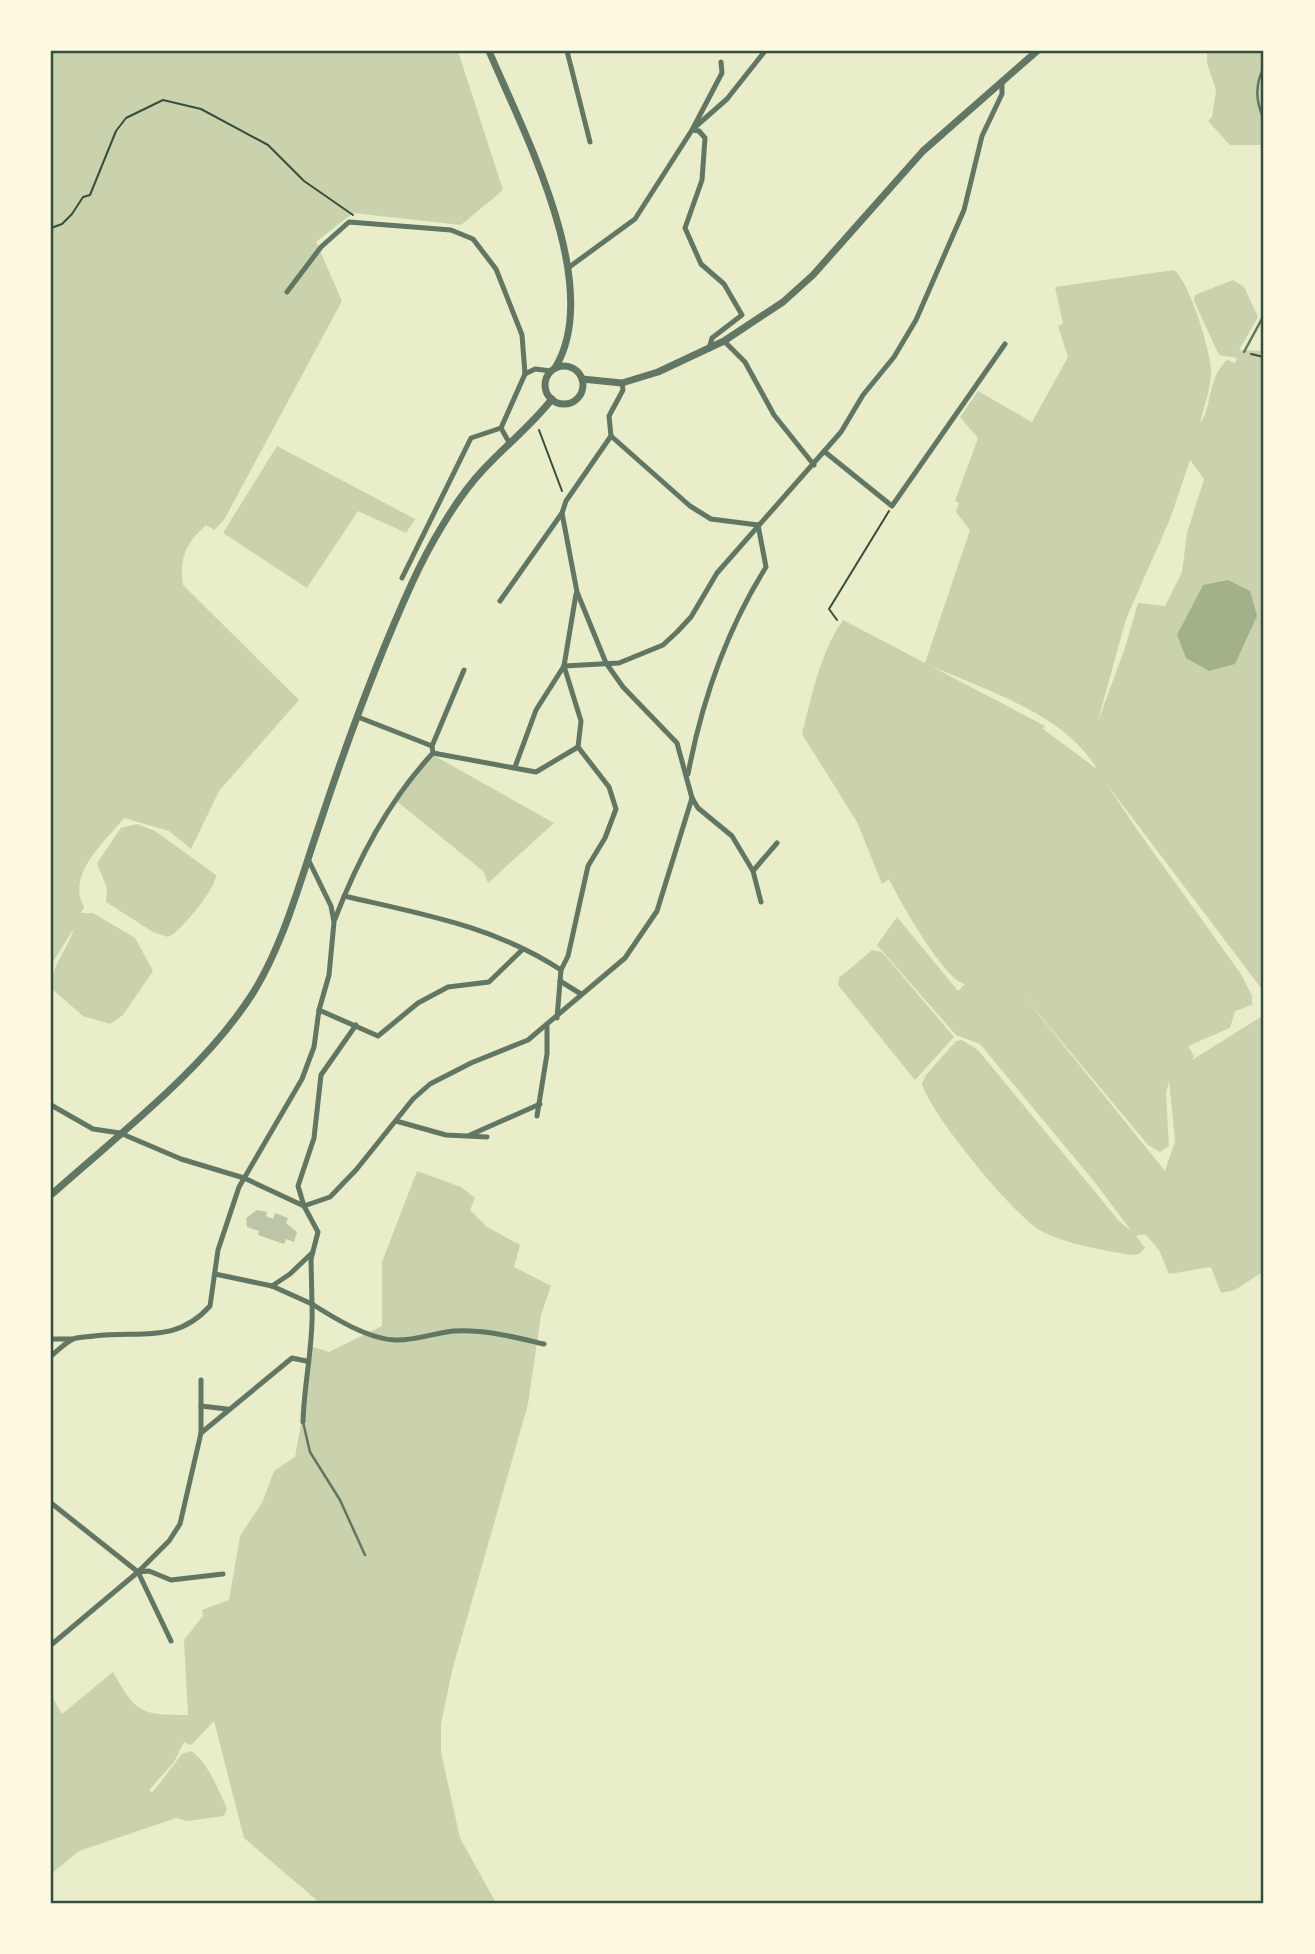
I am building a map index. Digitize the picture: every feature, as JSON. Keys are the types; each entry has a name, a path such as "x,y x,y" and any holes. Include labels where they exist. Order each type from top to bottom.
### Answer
{"street":[{"path":"489,51 550,195 568,268 570,304 566,351 571,368 582,379 622,383 658,372 709,349 783,302 814,275 923,151 1037,51"},
{"path":"567,51 590,142"},
{"path":"692,130 727,99 765,51"},
{"path":"568,268 635,219 692,130 722,73 721,62"},
{"path":"564,666 606,663 639,656 663,645 691,617 717,573 841,432 863,395 894,356 916,320 964,210 980,144 1002,93 1004,80"},
{"path":"692,130 699,131 705,138 704,157 702,180 685,228 701,264 724,284 742,315 712,338 709,349"},
{"path":"287,292 321,247 349,222 451,230 482,246 502,282 522,334 525,374 501,428 471,438 402,578"},
{"path":"723,341 745,362 774,415 814,465"},
{"path":"825,452 892,506 1006,344"},
{"path":"552,399 545,385 566,351"},
{"path":"525,374 535,369 571,368"},
{"path":"582,379 582,391"},
{"path":"552,399 569,403 596,382"},
{"path":"500,601 562,513 566,501 611,436 609,416 623,390 622,383"},
{"path":"51,1195 216,1043 252,994 280,936 358,717 425,557 480,472 510,445 552,399"},
{"path":"501,428 510,445"},
{"path":"611,436 690,506 711,519 758,525"},
{"path":"562,513 576,592 606,663 623,687 677,743 692,798 698,808 733,836 753,871 761,902"},
{"path":"688,776 694,743 724,644 766,567 758,525"},
{"path":"515,767 536,710 564,666 576,592"},
{"path":"557,1018 561,970 568,956 588,866 605,838 616,810 610,787 578,747 581,721 564,666"},
{"path":"51,1339 166,1333 195,1318 210,1306 218,1250 228,1215 244,1178 302,1079 314,1047 319,1010 329,975 334,922 344,896 393,804 432,750 464,670"},
{"path":"358,717 432,750 536,772 578,747"},
{"path":"677,743 694,743"},
{"path":"51,1105 93,1129 120,1133 181,1159 244,1178 304,1206 330,1197 413,1099 430,1084 471,1063 528,1040 547,1027 581,994 625,958 657,911 692,798"},
{"path":"753,871 777,843"},
{"path":"308,859 331,906 334,922"},
{"path":"344,896 469,924 561,970"},
{"path":"319,1010 378,1036 418,1003 447,987 489,982 522,950"},
{"path":"560,981 581,994"},
{"path":"303,1422 306,1361 313,1326 313,1252 318,1232 304,1206 298,1186 314,1138 319,1085 340,1043 356,1025"},
{"path":"537,1116 547,1054 547,1027"},
{"path":"302,1079 319,1085"},
{"path":"466,1137 540,1104"},
{"path":"396,1121 428,1131 487,1138"},
{"path":"272,1286 290,1274 313,1252"},
{"path":"215,1274 272,1286 375,1336 394,1340 456,1331 494,1333 544,1344"},
{"path":"51,1356 72,1339"},
{"path":"201,1433 292,1358 306,1361"},
{"path":"51,1645 138,1572 169,1541 180,1524 201,1433 201,1380"},
{"path":"201,1406 227,1409"},
{"path":"51,1503 138,1572 171,1641"},
{"path":"138,1572 149,1572 171,1580 223,1574"}],"lane":[{"path":"1264,66 1258,79 1257,93 1264,119"},
{"path":"1244,352 1264,315"},
{"path":"303,1422 310,1452 340,1500 365,1555"}],"path":[{"path":"51,228 62,224 83,197 90,195 96,188 96,177 116,131 126,118 163,100 201,109 268,145 304,181 362,223"},
{"path":"1251,354 1264,358"},
{"path":"539,430 566,501"},
{"path":"837,620 829,609 888,512"}],"shaded area":[{"path":"51,51 458,51 503,190 461,225 353,213 316,242 342,301 224,520 214,530 206,525 199,532 189,545 182,567 183,585 299,700 219,791 191,849 169,831 124,818 98,848 83,871 80,895 84,907 81,913 93,913 135,938 153,971 123,1015 110,1024 83,1016 51,988 54,972 74,928 51,965"},
{"path":"1207,51 1264,51 1264,145 1230,145 1208,121 1212,117 1216,90 1207,63"},
{"path":"1174,270 1192,301 1210,359 1210,382 1200,423 1220,368 1227,360 1235,363 1237,358 1219,355 1194,301 1195,295 1233,280 1244,287 1258,317 1239,350 1264,351 1264,992 1106,783 1241,974 1252,996 1252,1005 1235,1011 1230,1028 1188,1046 1194,1056 1192,1060 1264,1015 1264,1271 1235,1290 1221,1293 1211,1267 1169,1274 1159,1250 1145,1234 1136,1236 1145,1248 1139,1254 1131,1255 1076,1244 1043,1232 1014,1208 957,1140 928,1098 922,1084 926,1075 956,1041 962,1040 978,1050 1119,1221 1132,1232 1097,1185 980,1044 956,1035 877,945 897,917 958,991 965,984 956,979 935,955 889,879 882,884 857,822 802,734 813,689 828,646 843,620 1045,726 1043,729 1097,769 1082,749 1064,732 1043,718 996,693 925,663 970,530 956,512 959,503 955,501 978,438 960,417 978,391 1032,422 1068,357 1058,326 1063,324 1055,287","holes":["1190,460 1204,479 1187,533 1182,572 1165,606 1138,603 1125,648 1097,724 1126,619 1170,519","1018,989 1148,1145 1160,1152 1169,1146 1166,1094 1169,1080 1175,1141 1165,1171"]},
{"path":"277,446 415,519 406,533 358,511 307,588 223,533"},
{"path":"1228,580 1250,591 1257,616 1235,664 1209,671 1186,658 1177,635 1203,585"},
{"path":"433,755 554,823 488,883 483,871 394,799"},
{"path":"137,824 155,831 216,875 197,909 168,937 153,932 106,902 107,888 97,863 121,828"},
{"path":"872,950 882,952 954,1037 915,1080 838,985 839,978"},
{"path":"417,1171 461,1187 475,1198 470,1210 487,1227 520,1245 514,1267 551,1286 541,1315 528,1404 452,1671 441,1724 441,1752 460,1838 496,1903 320,1903 244,1838 214,1721 191,1745 184,1742 174,1762 149,1790 152,1793 182,1754 191,1751 203,1762 217,1786 227,1809 224,1816 187,1821 176,1818 79,1851 51,1874 51,1695 62,1714 113,1672 134,1704 141,1709 159,1714 188,1715 184,1640 203,1616 202,1610 229,1600 240,1536 263,1501 274,1471 295,1457 307,1391 310,1346 329,1352 382,1326 382,1262"}],"building":[{"path":"257,1210 267,1212 266,1216 273,1219 275,1213 288,1218 286,1223 297,1232 294,1242 286,1239 284,1244 258,1235 259,1231 247,1227 246,1218"}]}
